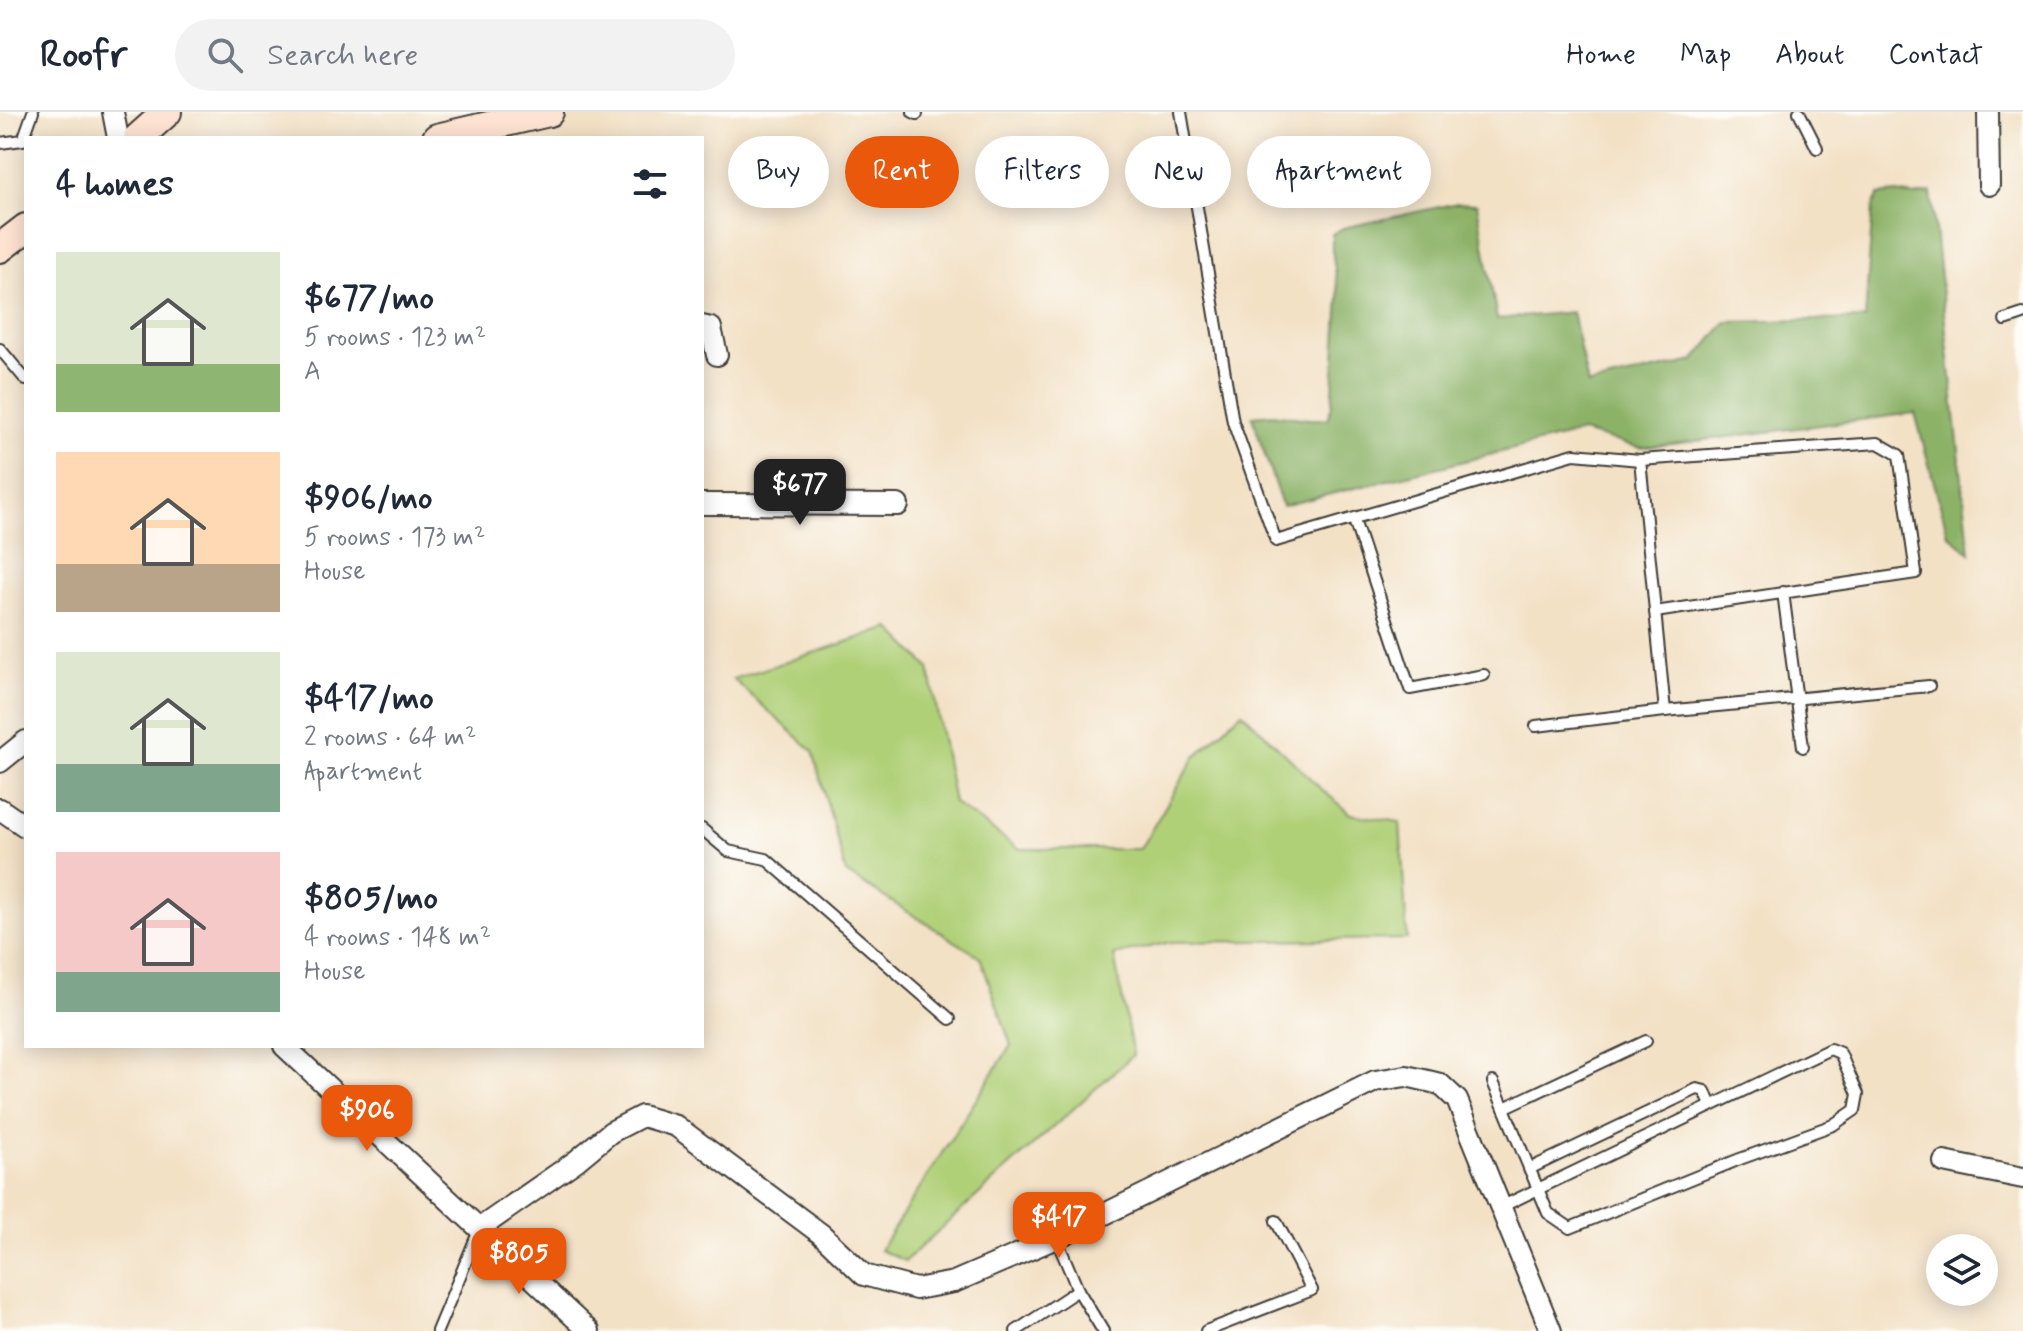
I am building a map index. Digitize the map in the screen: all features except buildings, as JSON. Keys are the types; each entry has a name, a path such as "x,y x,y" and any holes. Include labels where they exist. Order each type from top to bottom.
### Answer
{"street":[{"path":"113,112 118,136"},
{"path":"140,136 167,112"},
{"path":"446,136 549,112"},
{"path":"1988,112 1989,185"},
{"path":"0,248 24,230"},
{"path":"704,326 711,328 717,355"},
{"path":"704,504 898,505"},
{"path":"0,762 24,743"},
{"path":"0,809 24,826"},
{"path":"286,1048 589,1331"},
{"path":"480,1228 576,1161 611,1132 642,1116 676,1126 821,1234 864,1275 916,1289 954,1282 1056,1238 1375,1081 1406,1076 1440,1084 1457,1100 1551,1331"},
{"path":"1944,1162 2023,1178"}],"lane":[{"path":"24,136 33,112"},
{"path":"1181,112 1233,422 1276,541 1574,454 1640,460 1878,443 1899,455 1916,573 1655,612"},
{"path":"1799,112 1817,148"},
{"path":"0,143 23,140 24,137"},
{"path":"2005,320 2023,314"},
{"path":"0,349 24,378"},
{"path":"1640,460 1665,711"},
{"path":"1354,520 1410,689 1484,675"},
{"path":"1783,592 1803,747"},
{"path":"1536,726 1929,686"},
{"path":"704,831 728,851 766,859 950,1019"},
{"path":"1504,1108 1646,1041"},
{"path":"1493,1082 1529,1169 1538,1189 1548,1213 1570,1228 1833,1125 1855,1110 1858,1094 1840,1053 1830,1049 1538,1189 1501,1207"},
{"path":"1529,1169 1697,1089 1705,1091 1711,1106"},
{"path":"1206,1331 1312,1290 1276,1221"},
{"path":"437,1331 480,1228"},
{"path":"1056,1238 1078,1290 1103,1331"},
{"path":"1016,1331 1078,1290"}],"green space":[{"path":"1897,193 1914,196 1931,193 1970,553 1948,534 1915,413 1641,448 1582,432 1282,506 1252,416 1272,414 1327,419 1332,405 1339,297 1332,234 1343,228 1457,203 1477,204 1497,319 1572,312 1588,385 1694,361 1726,322 1865,319 1873,206 1879,195"},
{"path":"890,628 929,668 954,803 1019,849 1140,849 1195,757 1242,712 1350,814 1400,822 1407,939 1172,942 1114,955 1133,1055 905,1261 880,1250 1011,1045 980,957 846,873 813,751 733,679"}]}
